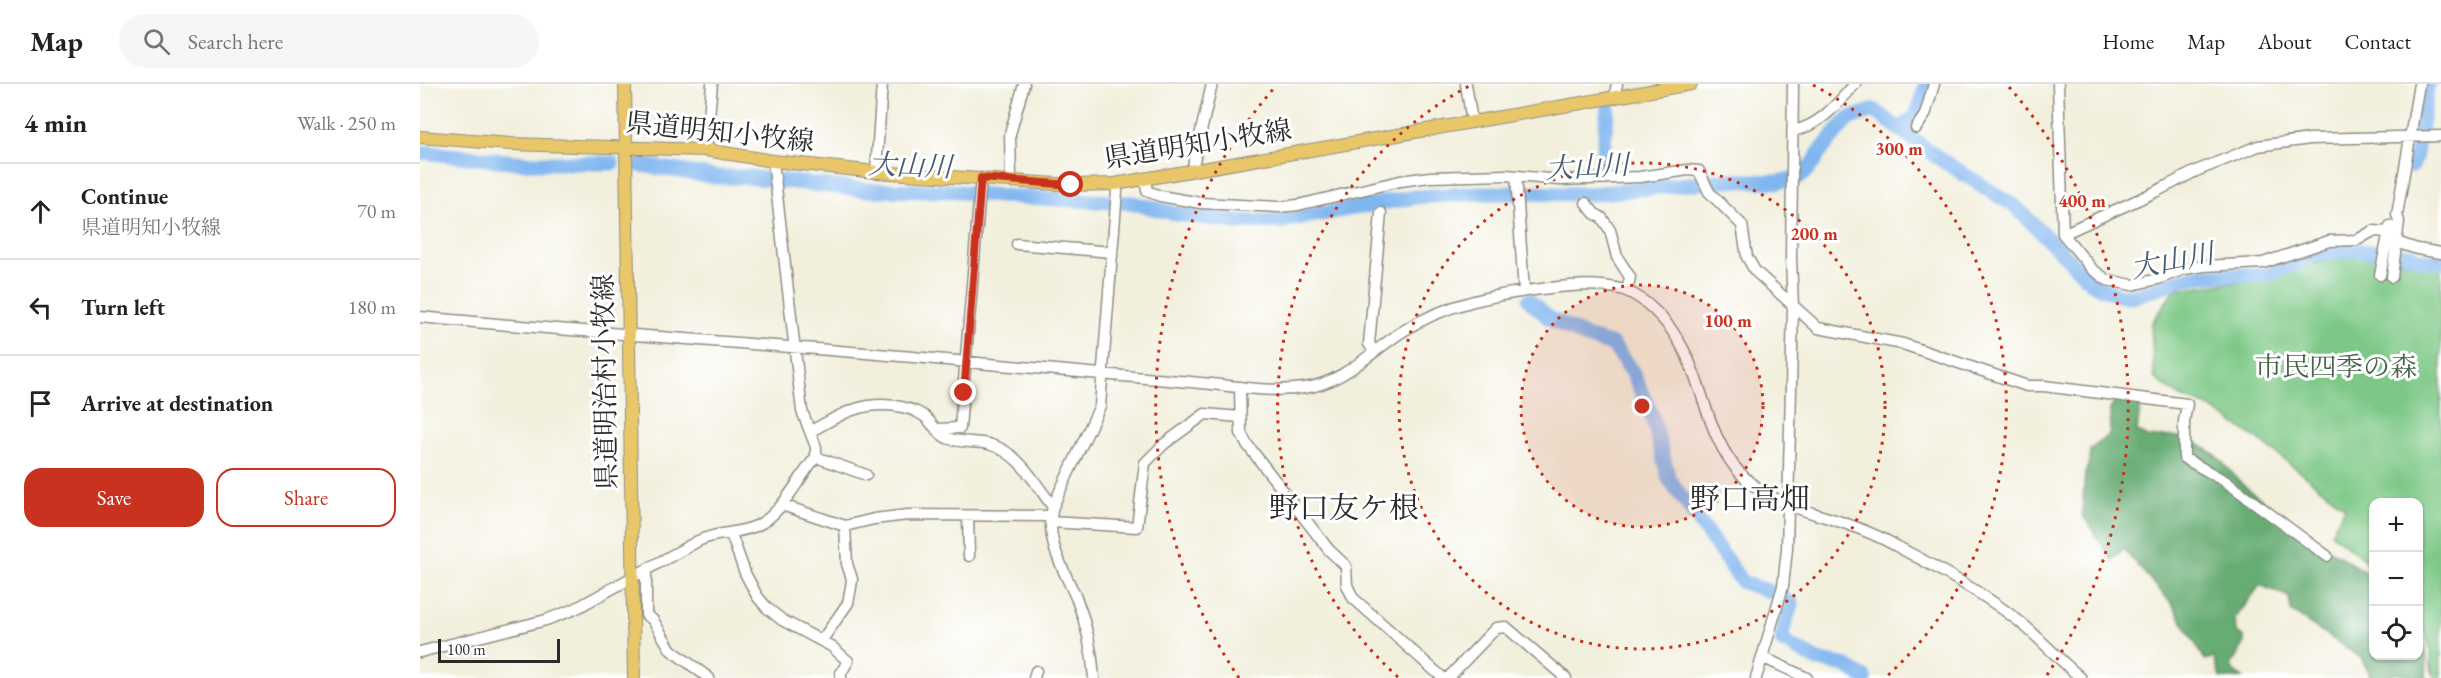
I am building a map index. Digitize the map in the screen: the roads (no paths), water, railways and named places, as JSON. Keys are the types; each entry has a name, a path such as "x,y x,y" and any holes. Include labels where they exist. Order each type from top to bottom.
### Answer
{"main road":[{"name":"県道明治村小牧線","path":"625,84 634,678"},
{"name":"県道明知小牧線","path":"420,137 511,144 706,150 773,165 1116,188 1145,179 1192,170 1691,84"}],"street":[{"path":"706,150 712,84"},
{"path":"876,172 882,84"},
{"path":"1011,180 1010,134 1024,84"},
{"path":"1192,170 1212,84"},
{"path":"1466,84 1472,122"},
{"path":"1614,98 1617,84"},
{"path":"1756,678 1783,586 1787,549 1793,307 1793,84"},
{"path":"1793,131 1808,128 1821,120 1855,84"},
{"path":"1916,128 1925,115 1934,84"},
{"path":"2058,84 2063,234 2092,269 2107,280 2132,285 2158,279 2184,269 2263,263 2329,241 2357,240 2373,231 2388,232"},
{"path":"2392,277 2388,232 2397,215 2417,136 2419,84"},
{"path":"2063,234 2196,171 2258,146 2310,139 2441,136"},
{"path":"420,652 575,609 708,536 720,533 731,534 757,525 778,511 816,457 816,447 802,411 773,165"},
{"path":"1145,179 1147,191 1160,196 1210,204 1279,207 1298,205 1400,181 1483,175 1516,179 1560,180 1698,171 1707,189 1742,225 1747,257 1755,271 1818,328 1903,344 2012,383 2187,404 2184,421 2184,458 2219,476 2327,556"},
{"path":"1516,179 1524,291"},
{"path":"937,429 960,428 981,180"},
{"path":"1051,515 1097,416 1103,375 1116,188"},
{"path":"1586,203 1594,213 1602,218 1610,230 1617,257 1629,277 1627,291"},
{"path":"1374,351 1369,344 1381,213"},
{"path":"2380,275 2399,222 2397,215"},
{"path":"1017,244 1113,247"},
{"path":"2390,251 2417,249 2441,253"},
{"path":"420,317 1240,387 1287,389 1322,384 1342,374 1417,322 1497,294 1586,284 1627,291 1649,305 1667,322 1680,339 1692,364 1721,442 1737,470 1767,495 1787,506 1858,528 1904,550 2003,609 2025,626 2081,678"},
{"path":"1240,387 1241,433 1254,454 1329,550 1346,566 1347,585 1353,598 1443,678"},
{"path":"810,431 854,409 867,406 908,408 925,417 944,437 986,444 1006,453 1039,486 1051,515 1058,560 1083,619 1091,650 1094,678"},
{"path":"782,505 845,526 874,519 908,515 968,517 1051,515 1137,527 1145,463 1156,450 1205,414 1240,417"},
{"path":"816,457 866,475"},
{"path":"968,517 969,556"},
{"path":"822,640 848,603 852,579 846,564 845,526"},
{"path":"731,534 745,573 757,596 782,620 822,640 848,661 841,672 841,678"},
{"path":"646,571 646,615 653,620 671,650 709,678"},
{"path":"1448,678 1496,628 1501,627 1506,627 1566,678"},
{"path":"1762,657 1808,678"}],"waterway":[{"path":"1900,130 1916,116 1926,84"},
{"path":"2412,166 2428,84"},
{"path":"1601,171 1608,106"},
{"name":"大山川","path":"640,165 717,177 748,177 866,190 951,191 999,196 1133,203 1177,214 1237,222 1281,221 1415,197 1481,193 1591,194 1726,180 1778,182 1800,177 1848,119 1874,110 1937,157 2016,207 2093,284 2118,295 2135,296 2182,279 2204,275 2268,275 2317,254 2352,250 2410,255 2420,260 2441,262"},
{"name":"大山川","path":"420,152 526,163 612,163"},
{"path":"1529,300 1549,318 1586,337 1613,345 1633,373 1652,416 1669,479 1742,582 1774,593"},
{"path":"1787,601 1792,604 1785,622 1782,641 1817,660 1843,665 1865,678"}],"district":[{"name":"野口高畑","path":"1750,499"},
{"name":"野口友ケ根","path":"1344,508"}],"park label":[{"name":"市民四季の森","path":"2336,367"}]}
